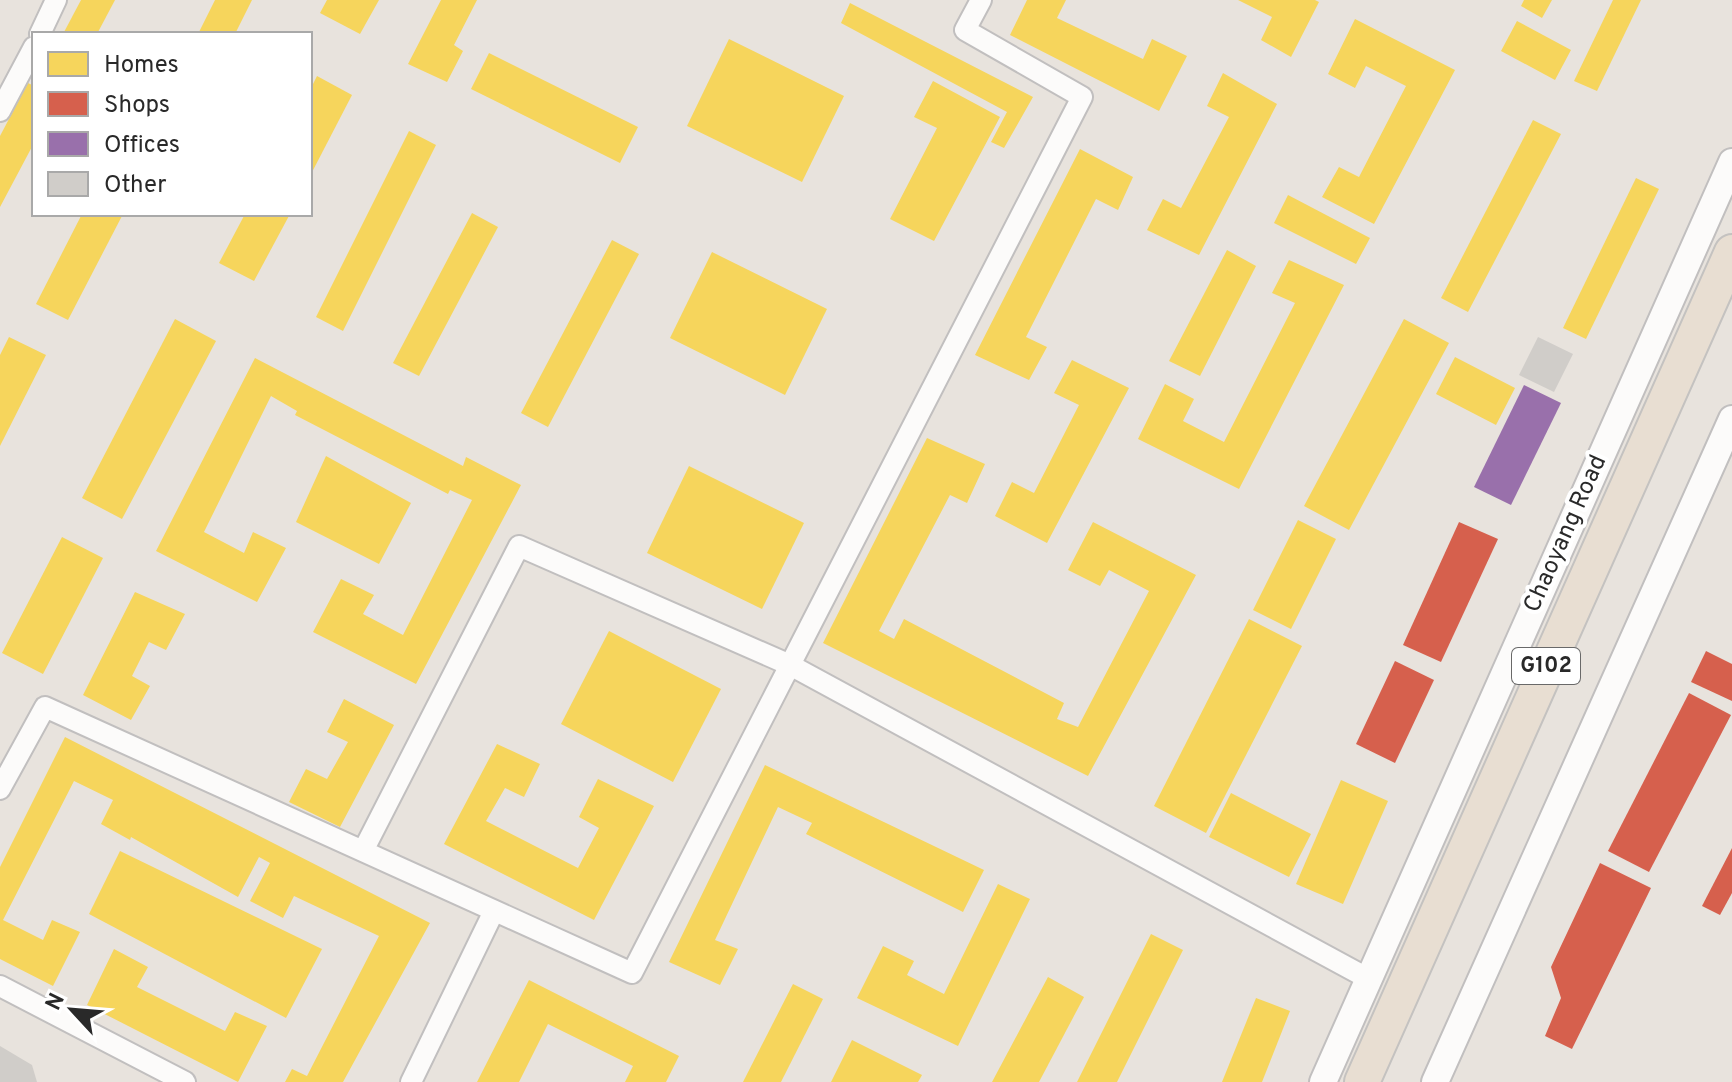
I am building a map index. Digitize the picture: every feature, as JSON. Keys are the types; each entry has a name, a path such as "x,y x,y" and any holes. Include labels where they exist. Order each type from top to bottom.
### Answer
{"highway":[{"name":"Chaoyang Road","path":"1362,1082 1732,252"},
{"name":"G102","path":"1385,1082 1732,308"}],"street":[{"path":"41,32 56,0"},
{"path":"0,789 45,707 632,973 1082,97 965,30 981,0"},
{"path":"0,111 32,51"},
{"name":"Chaoyang Road","path":"1323,1082 1732,162"},
{"path":"1435,1082 1732,419"},
{"path":"363,851 519,546 790,665 1369,979"},
{"path":"411,1082 494,911"},
{"path":"0,986 185,1082"}],"building: Homes":[{"path":"81,0 115,0 98,32 64,32"},
{"path":"215,0 252,0 236,32 199,32"},
{"path":"327,0 379,0 360,34 320,13"},
{"path":"441,0 477,0 454,45 463,51 447,82 408,64"},
{"path":"1027,0 1066,0 1057,18 1143,59 1152,39 1187,56 1159,111 1010,35"},
{"path":"1238,0 1319,2 1291,57 1261,40 1272,17"},
{"path":"1524,0 1552,0 1542,18 1521,6"},
{"path":"1613,0 1641,0 1597,91 1574,81"},
{"path":"850,3 1033,97 1004,148 991,142 1007,112 841,23"},
{"path":"1355,19 1455,70 1374,224 1322,197 1339,167 1359,177 1406,86 1366,66 1355,88 1328,74"},
{"path":"1517,21 1571,50 1555,80 1501,51"},
{"path":"729,39 844,96 802,182 687,126"},
{"path":"489,53 638,127 620,163 471,89"},
{"path":"1223,73 1277,104 1199,255 1147,230 1163,199 1181,208 1229,117 1207,106"},
{"path":"317,76 352,95 312,172 312,86"},
{"path":"933,81 1000,117 934,241 890,219 937,128 914,117"},
{"path":"28,83 32,85 32,147 0,207 0,136"},
{"path":"1533,120 1561,134 1468,312 1441,298"},
{"path":"409,131 436,145 343,331 316,317"},
{"path":"1080,149 1133,177 1118,210 1096,199 1026,337 1047,347 1029,380 975,355"},
{"path":"1636,178 1659,189 1586,339 1563,328"},
{"path":"1288,195 1370,238 1356,264 1274,223"},
{"path":"472,213 498,227 419,376 393,363"},
{"path":"81,216 122,216 68,320 36,304"},
{"path":"244,216 289,216 254,281 219,263"},
{"path":"612,240 639,254 548,427 521,413"},
{"path":"1227,250 1256,266 1200,376 1169,361"},
{"path":"712,252 827,309 785,395 670,338"},
{"path":"1289,260 1344,285 1239,489 1138,439 1165,384 1194,399 1183,421 1224,442 1295,303 1272,293"},
{"path":"175,319 216,341 122,519 82,498"},
{"path":"1404,319 1449,343 1349,530 1304,506"},
{"path":"9,337 46,355 0,446 0,355"},
{"path":"1455,357 1515,388 1496,425 1436,394"},
{"path":"255,358 463,466 466,457 521,485 416,684 313,632 341,579 374,595 363,614 403,635 472,500 450,490 448,494 295,415 297,411 271,396 204,532 244,553 253,532 286,548 257,602 156,551"},
{"path":"1072,360 1129,388 1047,543 995,516 1012,482 1034,493 1079,405 1054,393"},
{"path":"927,438 985,464 967,503 950,495 879,631 894,639 904,619 1064,703 1057,719 1078,727 1149,591 1109,570 1100,586 1068,570 1093,522 1196,575 1088,776 823,643"},
{"path":"326,456 411,503 379,564 296,522"},
{"path":"689,466 804,523 762,609 647,553"},
{"path":"1298,520 1336,539 1291,629 1253,610"},
{"path":"62,537 103,558 43,674 2,653"},
{"path":"135,592 185,614 166,650 149,642 132,676 150,686 131,720 83,695"},
{"path":"1249,619 1302,646 1206,833 1154,806"},
{"path":"609,631 721,689 673,782 561,724"},
{"path":"344,699 394,725 340,827 289,802 306,769 327,779 348,742 327,732"},
{"path":"65,737 430,923 343,1082 285,1082 292,1069 307,1076 379,936 294,896 283,918 250,901 270,863 259,857 238,897 131,837 130,840 101,824 113,800 74,781 3,920 43,940 52,920 80,932 53,986 0,959 0,867"},
{"path":"497,744 540,764 524,797 505,788 486,821 578,868 599,828 579,817 598,779 654,806 594,920 444,844"},
{"path":"765,765 984,870 963,912 806,834 812,823 778,807 715,940 738,949 720,985 669,962"},
{"path":"1341,780 1388,801 1343,904 1296,884"},
{"path":"1231,793 1311,834 1289,877 1209,837"},
{"path":"120,851 322,949 286,1018 89,914"},
{"path":"998,884 1030,899 958,1046 857,998 883,946 914,961 907,975 944,994"},
{"path":"1151,934 1183,950 1117,1082 1077,1082"},
{"path":"114,949 148,967 137,987 225,1031 235,1012 267,1026 238,1082 87,1005"},
{"path":"1048,977 1084,997 1039,1082 992,1082"},
{"path":"529,980 679,1056 666,1082 625,1082 633,1066 548,1024 519,1082 477,1082"},
{"path":"793,984 823,999 781,1082 743,1082"},
{"path":"1256,998 1290,1011 1262,1082 1222,1082"},
{"path":"852,1040 922,1075 918,1082 831,1082"}],"building: Shops":[{"path":"1459,522 1498,539 1441,662 1403,645"},
{"path":"1706,651 1732,664 1732,701 1691,682"},
{"path":"1395,661 1434,680 1395,763 1356,744"},
{"path":"1689,693 1731,715 1649,872 1608,851"},
{"path":"1732,848 1732,893 1720,915 1702,906"},
{"path":"1600,863 1651,888 1572,1049 1545,1036 1561,998 1551,967"}],"building: Offices":[{"path":"1524,385 1561,403 1511,505 1474,487"}],"building: Other":[{"path":"1538,337 1573,354 1554,392 1519,375"},
{"path":"0,1046 32,1065 37,1082 0,1082"}]}
